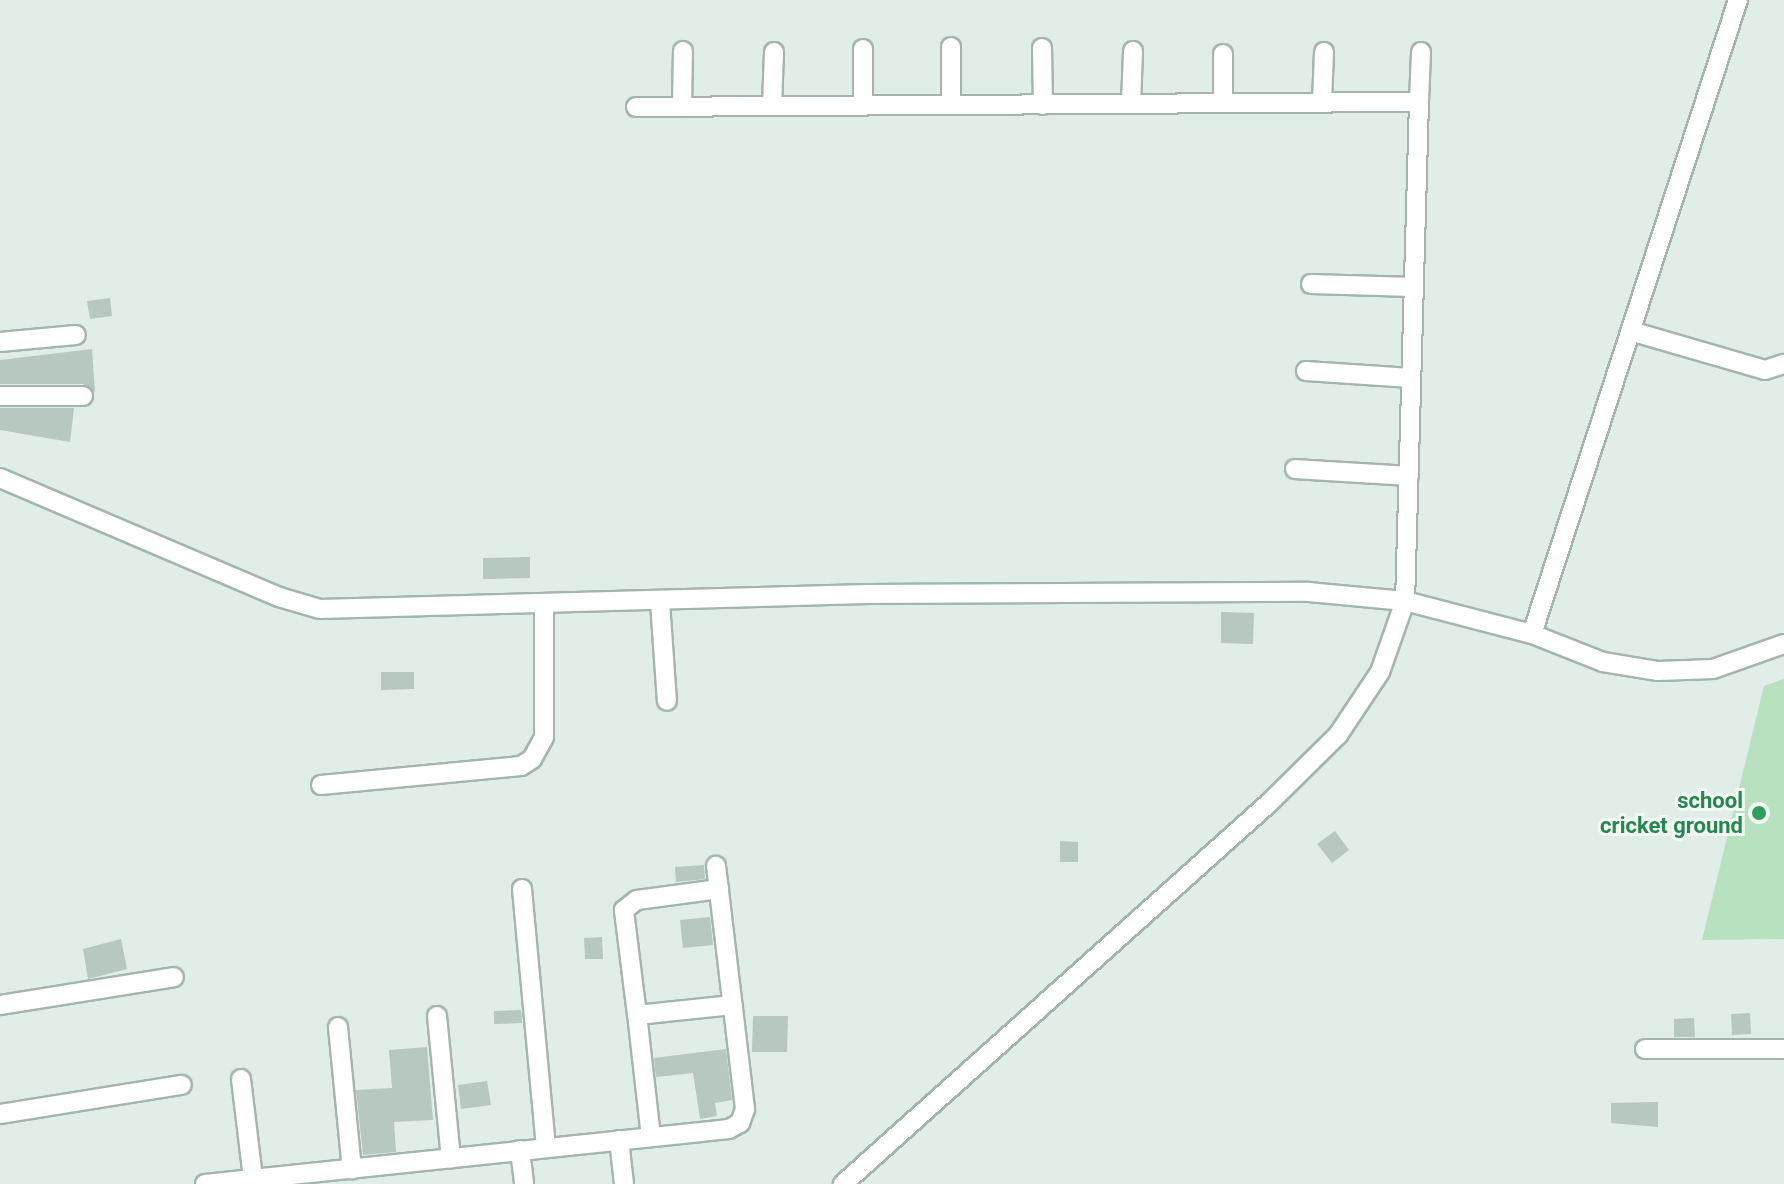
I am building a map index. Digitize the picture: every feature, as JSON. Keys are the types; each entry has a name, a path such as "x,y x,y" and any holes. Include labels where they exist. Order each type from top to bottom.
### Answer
{"street":[{"path":"1532,634 1634,332 1738,0"},
{"path":"951,47 951,105"},
{"path":"1042,48 1043,105"},
{"path":"863,49 863,106"},
{"path":"682,107 683,51"},
{"path":"1131,104 1133,51"},
{"path":"772,106 774,52"},
{"path":"1322,102 1324,52"},
{"path":"851,1182 1338,735 1380,672 1405,601 1421,52"},
{"path":"1223,54 1223,103"},
{"path":"636,107 1419,102"},
{"path":"1311,284 1413,287"},
{"path":"1634,332 1765,370 1784,364"},
{"path":"0,342 76,335"},
{"path":"1306,371 1411,378"},
{"path":"0,396 83,396"},
{"path":"1295,469 1409,476"},
{"path":"0,478 279,597 320,609 868,594 1309,592 1405,601 1532,634 1603,662 1687,673 1713,669 1784,644"},
{"path":"660,602 667,701"},
{"path":"321,785 521,766 532,759 544,737 544,604"},
{"path":"205,1184 253,1178 275,1180 651,1137 740,1123 745,1109 716,866"},
{"path":"522,889 546,1148"},
{"path":"651,1137 624,910 637,900 719,889"},
{"path":"0,1005 174,977"},
{"path":"637,1015 732,1005"},
{"path":"437,1016 451,1158"},
{"path":"338,1027 352,1169"},
{"path":"1645,1049 1784,1049"},
{"path":"241,1079 253,1178"},
{"path":"0,1114 182,1085"},
{"path":"619,1140 624,1184"},
{"path":"520,1150 524,1184"}],"green space":[{"name":"school cricket ground","path":"1784,679 1784,939 1702,940 1764,686"}],"building":[{"path":"110,298 112,316 90,319 87,301"},
{"path":"92,349 95,392 83,384 0,384 0,360"},
{"path":"0,408 74,408 70,442 0,430"},
{"path":"530,557 530,578 483,579 483,558"},
{"path":"1221,612 1254,613 1253,644 1221,643"},
{"path":"381,672 414,672 414,689 381,690"},
{"path":"1335,831 1349,850 1332,863 1317,844"},
{"path":"1060,841 1078,842 1078,862 1060,862"},
{"path":"704,865 705,879 676,882 675,867"},
{"path":"710,917 713,945 683,948 680,920"},
{"path":"602,937 603,959 585,959 584,938"},
{"path":"121,939 127,969 88,979 83,949"},
{"path":"521,1010 522,1023 494,1024 494,1011"},
{"path":"1750,1013 1751,1034 1732,1035 1731,1014"},
{"path":"753,1016 788,1016 787,1052 752,1052"},
{"path":"1694,1018 1695,1037 1674,1037 1674,1019"},
{"path":"427,1047 433,1120 394,1122 396,1152 363,1155 356,1090 392,1088 389,1050"},
{"path":"726,1049 732,1100 715,1103 717,1116 700,1119 693,1073 656,1077 654,1058"},
{"path":"487,1081 491,1105 461,1109 458,1085"},
{"path":"1658,1102 1658,1127 1611,1123 1611,1103"}],"place":[{"name":"school cricket ground","path":"1759,813"}]}
